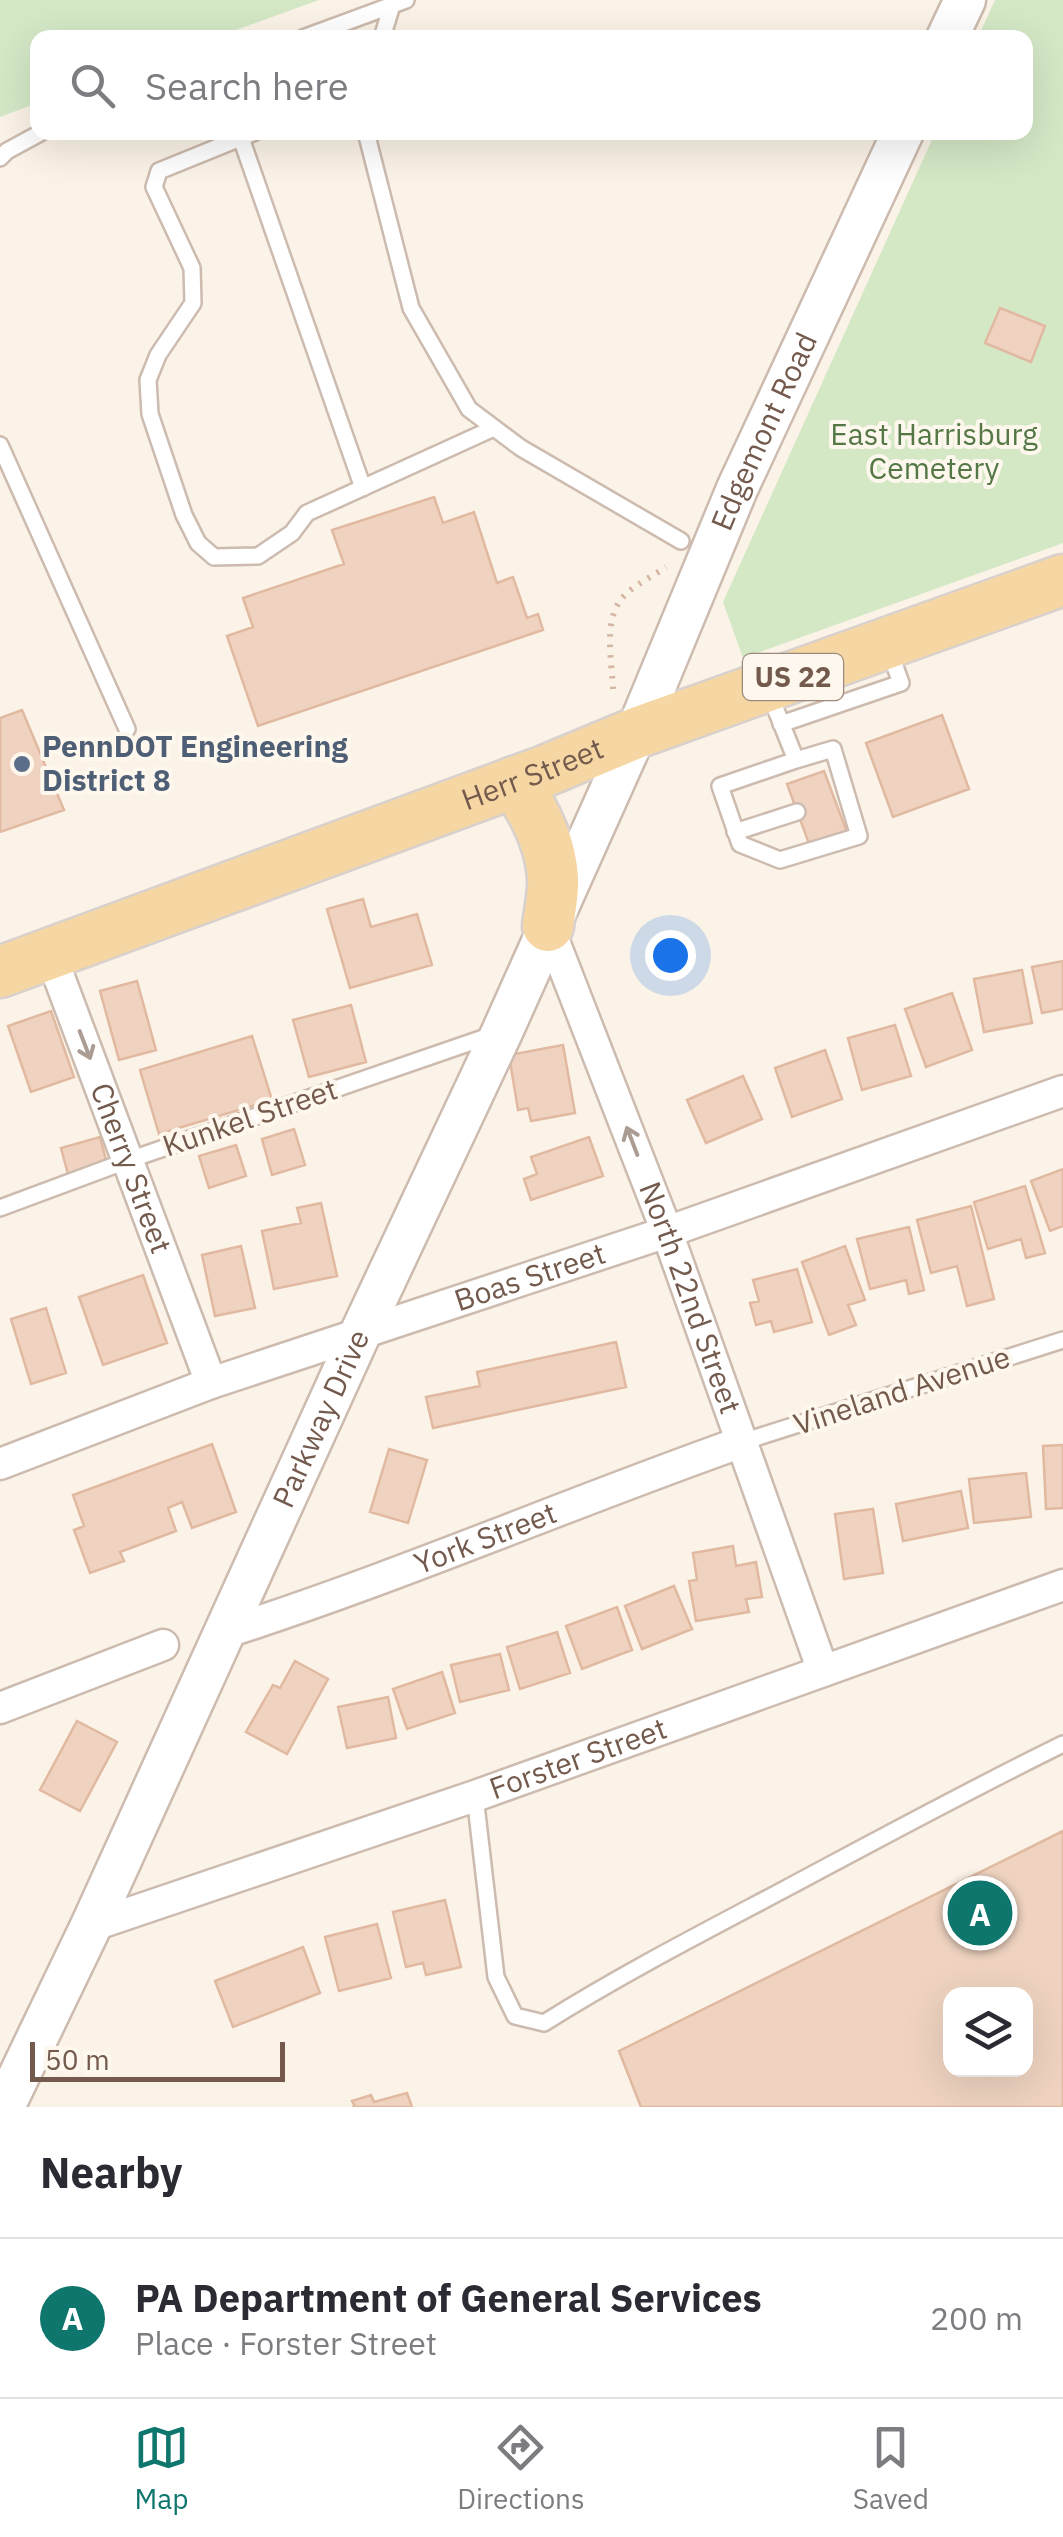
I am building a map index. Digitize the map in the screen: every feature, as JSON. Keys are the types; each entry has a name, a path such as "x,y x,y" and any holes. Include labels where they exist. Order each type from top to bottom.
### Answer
{"main road":[{"name":"Herr Street","path":"0,972 636,733 774,706 887,644 1063,580"},
{"path":"514,782 541,828 549,854 553,878 548,926"}],"street":[{"path":"951,30 964,0"},
{"name":"Edgemont Road","path":"636,733 737,489 899,140"},
{"name":"Parkway Drive","path":"4,2107 91,1926 636,733"},
{"name":"North 22nd Street","path":"548,926 667,1232 823,1670"},
{"name":"Cherry Street","path":"50,953 211,1383"},
{"name":"Boas Street","path":"0,1464 211,1383 667,1232 1063,1091"},
{"name":"York Street","path":"224,1633 369,1583 742,1442"},
{"name":"Forster Street","path":"91,1926 475,1796 1063,1585"},
{"path":"0,1708 163,1645"}],"lane":[{"path":"324,30 399,2"},
{"path":"386,30 399,2"},
{"path":"0,158 30,139"},
{"path":"236,140 159,171 154,187 192,268 193,303 158,354 148,380 150,414 184,515 198,544 214,557 258,556 292,533 307,513 494,428"},
{"path":"250,140 364,488"},
{"path":"368,140 412,308 469,409 521,448 681,541"},
{"path":"0,445 127,730"},
{"path":"774,706 796,760"},
{"path":"833,749 841,798 859,836 780,860 740,844 720,786 796,760 833,749"},
{"path":"735,832 798,812"},
{"name":"Kunkel Street","path":"0,1208 502,1032"},
{"name":"Vineland Avenue","path":"742,1442 1063,1340"},
{"path":"475,1796 496,1977 514,2016 544,2023 733,1916 1063,1744"}],"path":[{"path":"636,733 614,705 610,629 616,606 625,595 674,562"}],"green space":[{"path":"0,0 319,0 236,30 30,30 30,106 0,117"},
{"name":"East Harrisburg Cemetery","path":"995,0 1063,0 1063,543 743,658 723,602 932,140 1033,140 1033,30 981,30"}],"building":[{"path":"1000,308 1045,326 1031,362 985,343"},
{"path":"434,497 443,523 474,512 497,583 513,577 527,618 538,614 543,630 258,726 227,636 253,627 243,598 344,564 332,530"},
{"name":"PennDOT Engineering District 8","path":"22,710 64,810 0,832 0,718"},
{"path":"942,715 969,789 893,817 866,743"},
{"path":"824,771 848,835 811,849 787,784"},
{"path":"363,899 371,927 417,914 432,965 350,988 327,909"},
{"path":"1063,961 1063,1009 1042,1013 1032,967"},
{"path":"1022,970 1032,1023 984,1032 974,979"},
{"path":"137,981 156,1050 119,1060 100,991"},
{"path":"952,993 972,1050 926,1067 905,1009"},
{"path":"351,1005 366,1062 309,1077 293,1020"},
{"path":"51,1011 74,1077 31,1092 8,1026"},
{"path":"895,1025 911,1076 862,1090 848,1038"},
{"path":"252,1036 272,1100 159,1134 140,1070"},
{"path":"563,1045 575,1113 531,1121 528,1108 518,1110 509,1055"},
{"path":"825,1050 842,1099 792,1117 775,1068"},
{"path":"743,1076 762,1119 706,1143 687,1100"},
{"path":"294,1129 305,1165 272,1175 262,1139"},
{"path":"100,1137 107,1164 68,1174 61,1148"},
{"path":"589,1137 603,1176 531,1200 524,1179 537,1174 531,1157"},
{"path":"236,1145 246,1176 209,1188 199,1156"},
{"path":"1063,1169 1063,1226 1050,1231 1031,1181"},
{"path":"1025,1186 1045,1253 1026,1258 1021,1239 988,1249 974,1202"},
{"path":"321,1203 337,1276 274,1289 262,1231 301,1223 297,1208"},
{"path":"971,1206 994,1299 967,1306 957,1266 931,1273 917,1220"},
{"path":"909,1227 924,1290 909,1294 906,1280 870,1289 857,1239"},
{"path":"241,1246 255,1308 215,1316 202,1255"},
{"path":"845,1246 865,1300 848,1305 856,1325 829,1335 802,1262"},
{"path":"797,1269 812,1322 774,1332 771,1321 756,1325 750,1303 759,1301 753,1280"},
{"path":"143,1275 167,1343 103,1365 79,1297"},
{"path":"46,1308 66,1373 31,1384 11,1319"},
{"path":"616,1342 626,1387 433,1428 426,1397 480,1386 477,1372"},
{"path":"212,1444 236,1512 192,1528 182,1502 168,1508 176,1531 120,1552 124,1561 90,1573 74,1530 84,1526 73,1495"},
{"path":"1063,1445 1063,1508 1046,1509 1043,1446"},
{"path":"389,1449 427,1460 408,1523 370,1512"},
{"path":"1026,1473 1031,1517 974,1523 969,1479"},
{"path":"961,1491 968,1528 903,1541 896,1504"},
{"path":"873,1509 883,1573 844,1579 835,1514"},
{"path":"733,1546 736,1566 756,1562 762,1597 746,1599 749,1612 696,1621 689,1581 697,1580 693,1553"},
{"path":"674,1586 692,1629 642,1649 625,1606"},
{"path":"617,1607 632,1650 582,1669 566,1626"},
{"path":"557,1632 570,1673 520,1689 507,1647"},
{"path":"500,1654 509,1690 460,1702 451,1665"},
{"path":"295,1661 328,1679 287,1754 246,1732 273,1685 280,1688"},
{"path":"442,1672 455,1713 407,1729 393,1689"},
{"path":"388,1697 396,1738 347,1748 338,1707"},
{"path":"77,1721 117,1742 80,1811 40,1790"},
{"path":"1063,1831 1063,2107 641,2107 619,2051"},
{"path":"445,1900 461,1967 426,1975 423,1963 406,1967 393,1912"},
{"path":"377,1924 391,1978 339,1991 325,1937"},
{"path":"303,1947 320,1993 233,2027 215,1981"},
{"path":"407,2093 412,2107 352,2107 352,2101 371,2095 374,2102"}],"place":[{"name":"PennDOT Engineering District 8","path":"22,764"},
{"name":"PA Department of General Services","path":"980,1913"}]}
